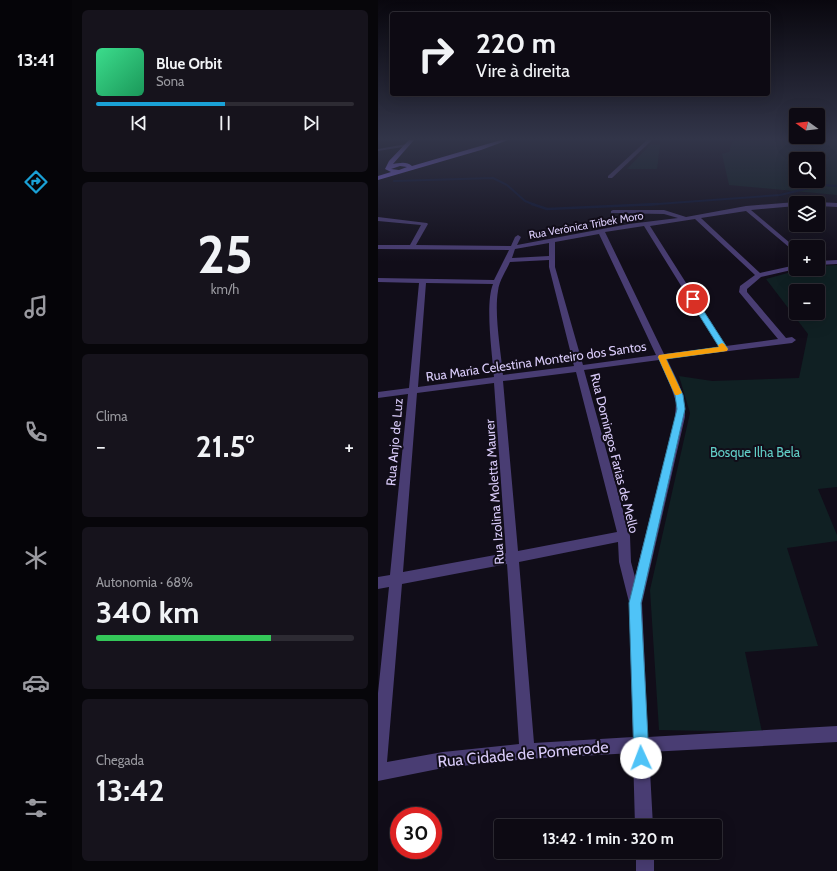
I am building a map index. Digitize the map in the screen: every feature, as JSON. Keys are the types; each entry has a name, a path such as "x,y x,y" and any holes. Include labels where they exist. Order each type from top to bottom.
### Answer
{"street":[{"name":"Rua Verônica Tribek Moro","path":"378,247 514,248 601,231 746,208 789,205"},
{"path":"825,205 837,206"},
{"path":"746,208 789,245"},
{"path":"612,212 664,212 686,218"},
{"path":"696,217 759,275 789,269"},
{"path":"378,219 424,224 412,247"},
{"path":"646,224 724,349"},
{"path":"601,231 662,357 681,402 680,417 635,603 644,819"},
{"name":"Rua Izolina Moletta Maurer","path":"518,237 494,290 493,306 527,751"},
{"name":"Rua Domingos Farias de Mello","path":"552,240 552,267 624,536 625,562 635,603"},
{"path":"507,260 551,258"},
{"path":"825,263 837,262"},
{"name":"Rua Maria Celestina Monteiro dos Santos","path":"378,395 788,341 742,290 744,285 759,275"},
{"path":"378,280 497,282"},
{"name":"Rua Anjo de Luz","path":"378,772 423,281"},
{"path":"378,582 624,536"},
{"name":"Rua Cidade de Pomerode","path":"378,772 443,760 527,751 837,734"},
{"path":"645,859 645,871"}],"green space":[{"path":"728,181 789,181 789,188 825,188 825,181 837,181 837,195 729,185"},
{"name":"Bosque Ilha Bela","path":"837,265 837,487 818,489 837,535 837,541 787,548 818,646 745,652 762,732 659,730 650,590 690,413 679,376 712,381 799,378 808,334 797,320 825,320 825,284 789,284 789,309 766,279 789,273 789,276 825,276 825,266"}],"waterway":[{"path":"394,181 406,181"},
{"path":"498,181 507,185 525,201 535,205"},
{"path":"657,204 780,195 822,185 837,186"},
{"path":"535,205 547,209 657,204"},
{"path":"644,205 657,204"}],"slow traffic":[{"path":"678,393 662,357 724,349 722,345"}],"route":[{"path":"641,758 635,603 681,409 679,395 662,357 724,349 693,299"}]}
